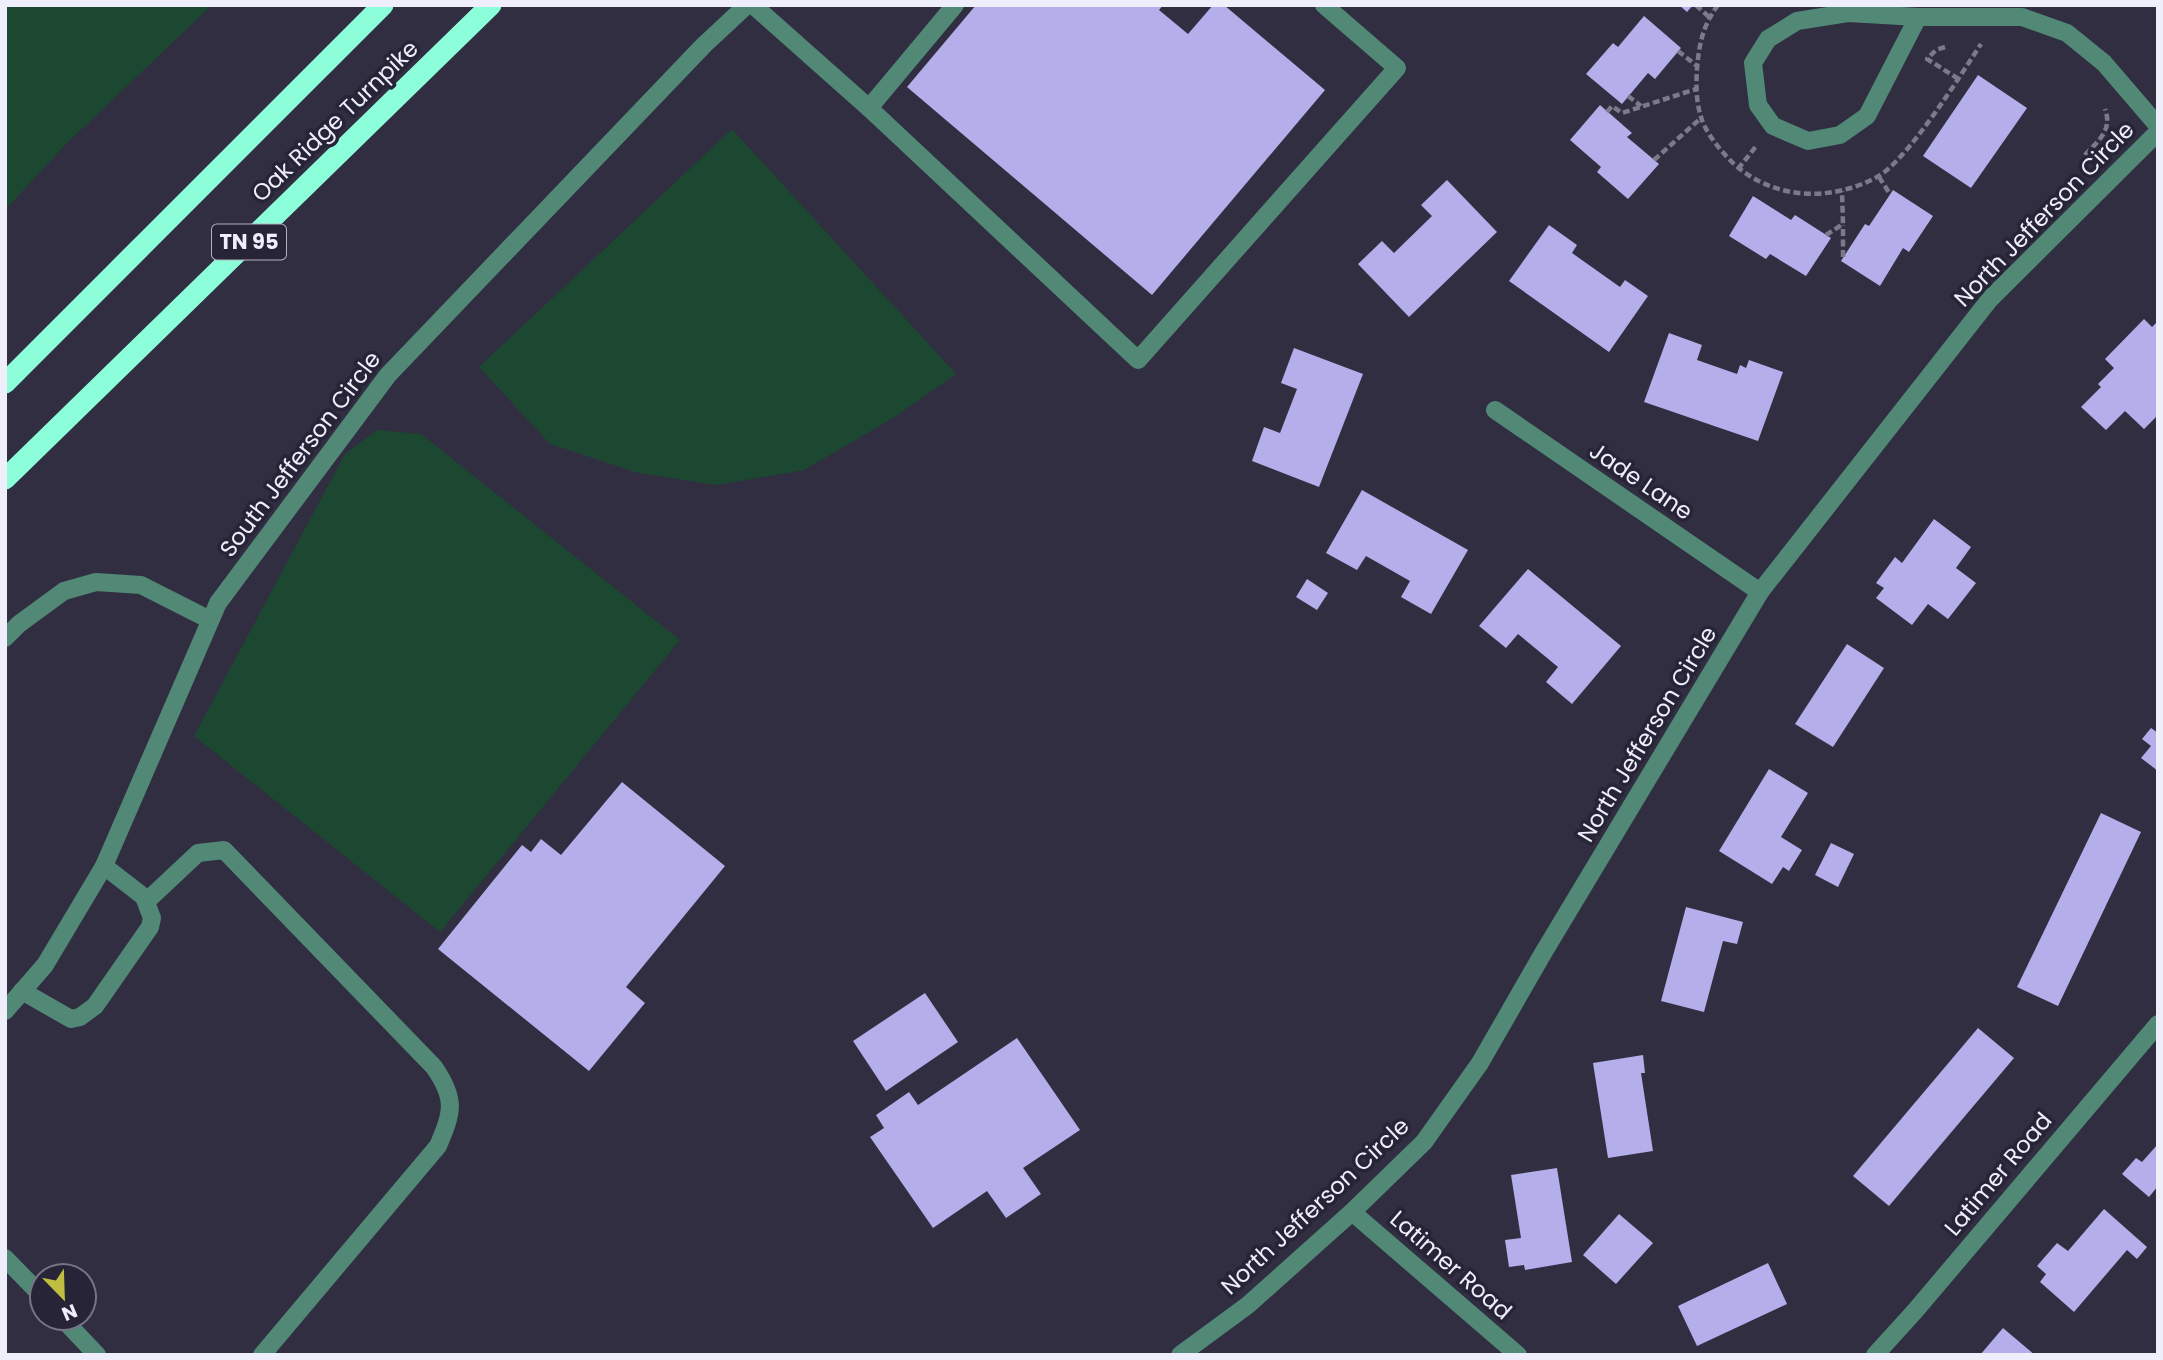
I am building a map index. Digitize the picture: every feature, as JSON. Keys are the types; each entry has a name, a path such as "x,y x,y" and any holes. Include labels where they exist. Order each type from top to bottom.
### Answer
{"highway":[{"name":"Oak Ridge Turnpike","path":"5,383 383,5"},
{"name":"Oak Ridge Turnpike","path":"5,478 491,5"}],"street":[{"name":"South Jefferson Circle","path":"5,1011 45,965 104,866 218,603 388,374 704,45 747,5"},
{"path":"753,5 869,108 1138,360 1397,68 1324,5"},
{"path":"869,108 955,5"},
{"path":"1918,17 1867,116 1840,135 1808,141 1773,126 1758,105 1753,63 1768,39 1797,21 1848,13 1918,17 2022,17 2067,33 2104,63 2158,126"},
{"name":"North Jefferson Circle","path":"1180,1355 1248,1305 1352,1212 1424,1142 1480,1063 1760,592 1990,299 2158,132"},
{"name":"Jade Lane","path":"1495,410 1760,592"},
{"path":"5,638 19,624 64,591 96,582 141,585 210,620"},
{"path":"104,866 144,897 150,898 198,853 224,850 435,1067 448,1087 450,1107 447,1125 438,1146 262,1355"},
{"path":"22,991 71,1019 88,1012 95,1006 150,926 152,918 144,897"},
{"name":"Latimer Road","path":"1875,1355 2158,1024"},
{"name":"Latimer Road","path":"1352,1212 1518,1355"},
{"path":"5,1258 28,1282"},
{"path":"75,1332 97,1355"}],"path":[{"path":"1696,5 1709,17"},
{"path":"1969,43 1983,42"},
{"path":"1956,43 1936,50 1927,59 1958,78"},
{"path":"1678,51 1697,67"},
{"path":"1607,112 1612,106 1622,113 1696,89"},
{"path":"1628,96 1642,107"},
{"path":"2085,156 2106,132 2107,115 2104,105"},
{"path":"1654,160 1701,118"},
{"path":"1879,177 1890,194"},
{"path":"1842,191 1843,257"},
{"path":"1826,235 1843,224"}],"green space":[{"path":"5,5 212,5 66,144 5,210"},
{"path":"732,129 956,374 893,418 804,470 716,485 638,473 550,444 479,367"},
{"path":"377,430 421,434 680,640 440,932 194,736 345,454"}],"building":[{"path":"976,5 1163,5 1159,10 1188,34 1213,5 1224,5 1325,90 1152,295 907,87"},
{"path":"1679,5 1693,5 1687,12"},
{"path":"1644,16 1681,48 1655,79 1648,73 1622,104 1586,74 1613,43 1618,47"},
{"path":"1978,75 2027,108 1971,188 1923,156"},
{"path":"1600,105 1632,133 1627,137 1659,164 1628,199 1597,172 1601,167 1570,140"},
{"path":"1447,180 1497,232 1409,317 1358,264 1382,241 1394,253 1432,216 1421,205"},
{"path":"1893,190 1933,216 1909,252 1903,248 1880,286 1841,261 1865,224 1869,226"},
{"path":"1753,196 1791,220 1795,215 1831,238 1806,276 1770,254 1766,259 1729,236"},
{"path":"1549,225 1577,245 1572,253 1620,287 1625,280 1648,296 1609,352 1509,281"},
{"path":"2144,319 2152,327 2158,321 2158,415 2144,429 2125,411 2106,430 2081,407 2101,387 2098,384 2114,368 2105,359"},
{"path":"1669,333 1702,345 1697,360 1737,374 1740,365 1746,368 1749,360 1783,372 1758,441 1644,402"},
{"path":"1294,348 1363,374 1319,487 1252,461 1264,427 1280,433 1297,389 1281,383"},
{"path":"1362,490 1468,550 1431,614 1401,597 1410,581 1366,556 1357,570 1326,553"},
{"path":"1934,519 1971,547 1956,568 1976,583 1948,619 1928,604 1912,625 1876,598 1884,588 1876,583 1895,557 1902,563"},
{"path":"1528,569 1621,646 1572,704 1546,682 1558,667 1518,634 1506,648 1479,626"},
{"path":"1307,579 1328,593 1317,610 1296,597"},
{"path":"1847,644 1884,668 1833,747 1795,724"},
{"path":"2151,728 2158,733 2158,771 2141,758 2151,746 2142,739"},
{"path":"1769,769 1808,793 1781,837 1802,850 1789,871 1783,867 1772,884 1719,851"},
{"path":"622,782 725,866 626,987 645,1003 589,1071 438,949 522,845 531,852 541,839 561,855"},
{"path":"2101,813 2141,832 2058,1006 2017,987"},
{"path":"1831,843 1854,854 1838,887 1815,875"},
{"path":"1686,907 1743,922 1737,944 1723,941 1704,1012 1661,1001"},
{"path":"925,993 958,1042 886,1091 853,1041"},
{"path":"1978,1028 2014,1058 1889,1206 1853,1176"},
{"path":"1017,1038 1080,1130 1023,1168 1041,1194 1006,1218 987,1191 933,1228 870,1137 884,1128 876,1115 909,1092 918,1105"},
{"path":"1643,1055 1645,1073 1641,1073 1653,1151 1608,1158 1593,1063"},
{"path":"2158,1144 2158,1186 2149,1197 2122,1174 2136,1158 2142,1162"},
{"path":"1557,1168 1572,1262 1525,1270 1524,1265 1509,1267 1505,1240 1521,1238 1511,1175"},
{"path":"2104,1209 2147,1247 2137,1259 2127,1250 2074,1312 2040,1282 2046,1274 2037,1266 2057,1243 2068,1251"},
{"path":"1619,1214 1653,1243 1616,1284 1583,1255"},
{"path":"1768,1263 1787,1304 1697,1346 1678,1306"},
{"path":"2003,1328 2035,1355 1980,1355"}]}
